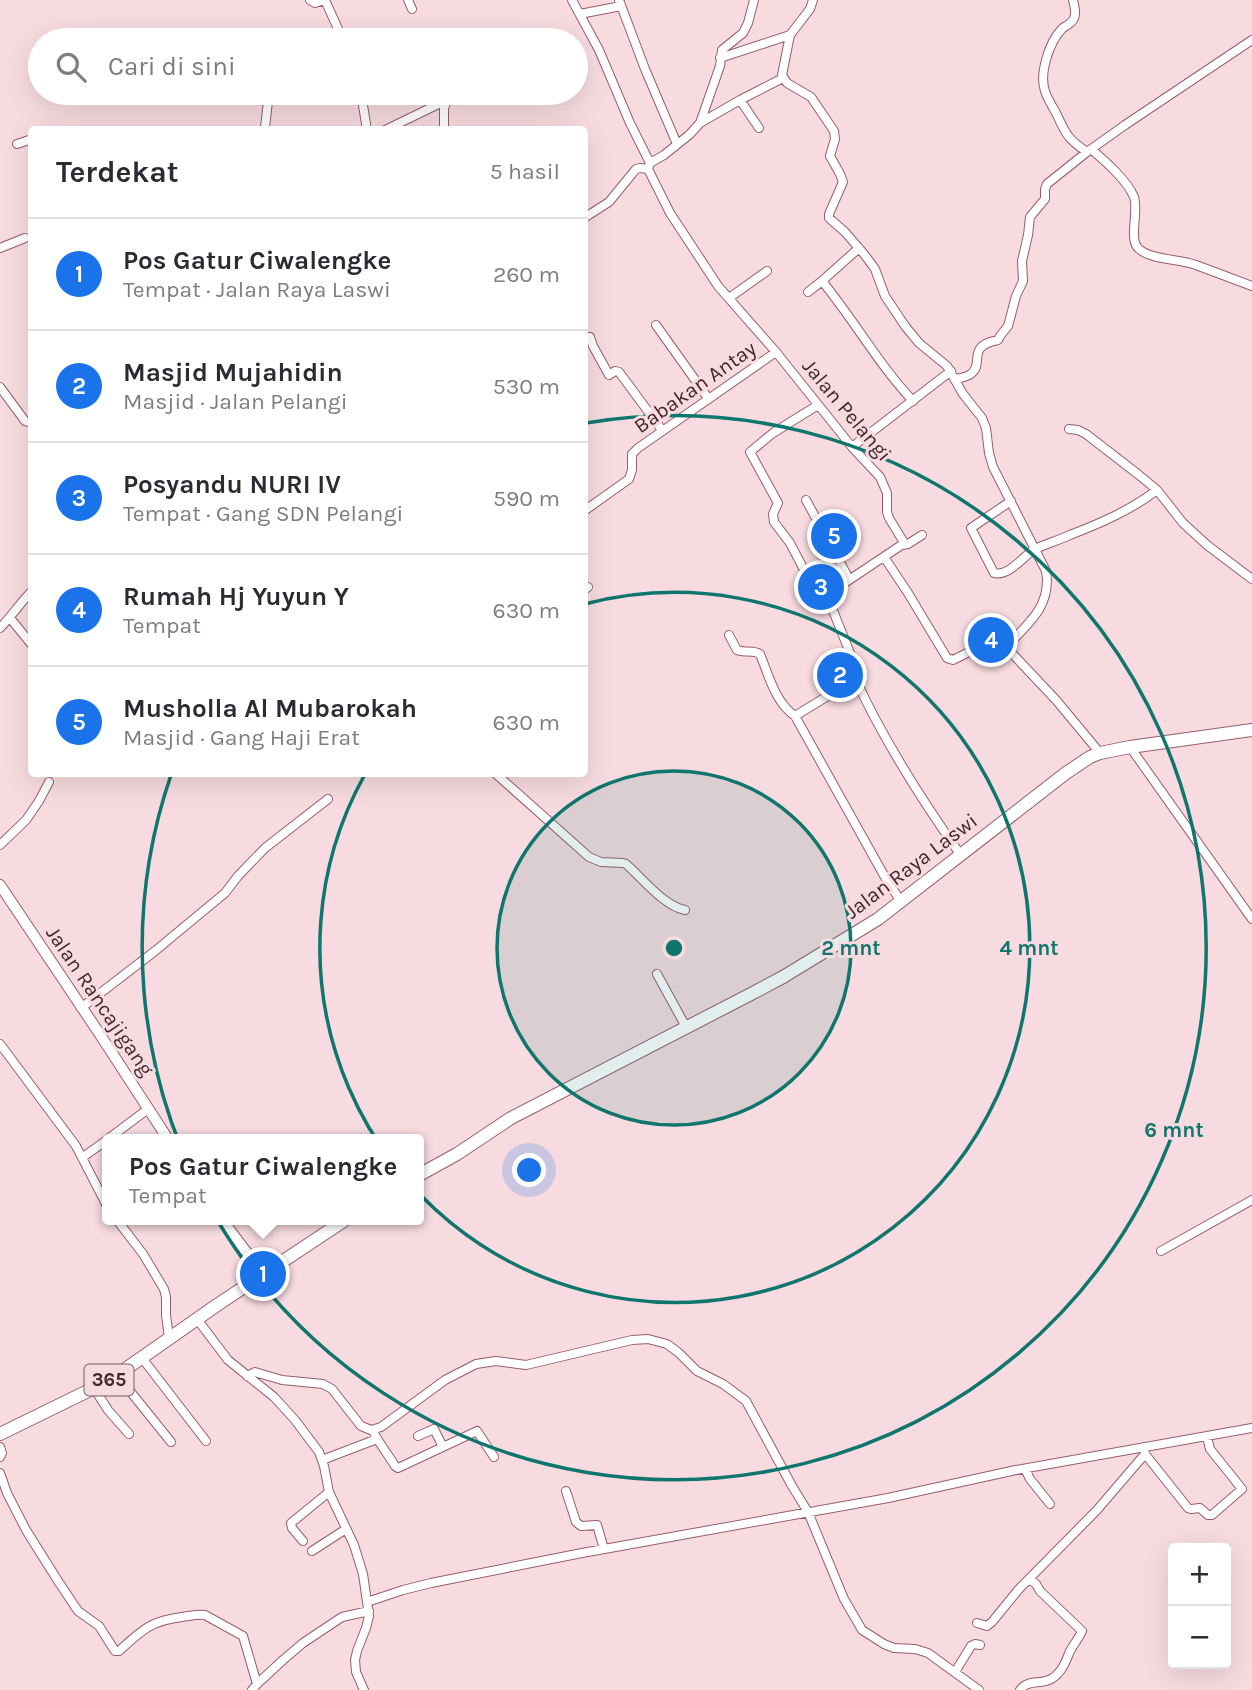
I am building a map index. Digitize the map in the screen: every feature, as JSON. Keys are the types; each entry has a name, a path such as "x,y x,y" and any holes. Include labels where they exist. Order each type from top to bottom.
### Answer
{"main road":[{"name":"Jalan Raya Laswi","path":"424,1172 457,1154 510,1118 783,977 878,919 1090,757 1130,747 1252,730"},
{"name":"Jalan Rancajigang","path":"0,885 165,1134"},
{"path":"226,1225 263,1274"},
{"name":"365","path":"0,1434 117,1375 337,1225"}],"street":[{"path":"310,0 315,3 325,0 337,28"},
{"name":"Jalan Pelangi","path":"572,0 587,28"},
{"path":"700,123 720,66 723,48 743,33 754,0"},
{"path":"813,0 810,9 790,35 783,78 808,94 834,131 835,139 830,156 843,182 829,216 830,220 859,248 874,269 885,296 911,334 942,360 985,423 993,467 1046,571 1046,597 1027,625 1006,647"},
{"path":"1073,0 1076,17 1061,30 1050,49 1043,80 1045,91 1065,134 1075,144 1107,163 1129,188 1136,206 1134,237 1138,249 1151,255 1198,265 1252,286"},
{"path":"580,14 620,3 677,144"},
{"name":"Jalan Pelangi","path":"588,29 670,213 718,286 883,482 887,493 889,518 903,541 902,545"},
{"path":"720,58 790,35"},
{"path":"852,447 953,375 970,375 975,370 978,351 990,341 998,340 1009,326 1016,296 1023,281 1023,256 1030,217 1045,199 1047,184 1089,151 1252,40"},
{"path":"588,215 609,202 636,169 649,166 700,123 783,78"},
{"path":"740,100 759,128"},
{"path":"265,126 268,105"},
{"path":"363,105 366,126"},
{"path":"392,126 431,105"},
{"path":"444,126 445,105"},
{"path":"17,144 28,140"},
{"path":"0,248 25,238"},
{"path":"808,292 859,248"},
{"path":"729,298 766,271"},
{"path":"822,281 846,310 894,381 913,401"},
{"path":"656,325 708,398"},
{"path":"588,337 591,338 609,375 615,371 619,372 662,430"},
{"name":"Babakan Antay","path":"588,508 629,479 634,451 776,352"},
{"path":"0,387 28,422"},
{"path":"818,405 750,452 779,503 773,514 774,522 790,543 816,593 830,607"},
{"path":"1069,429 1086,435 1139,475 1157,490 1183,523 1252,579"},
{"path":"1011,501 971,530 997,574 1001,574 1035,549 1120,513 1157,490"},
{"path":"807,500 849,579"},
{"path":"795,716 855,678 858,673 830,607 829,595 849,579 922,535"},
{"path":"884,557 949,660 991,644 1006,647 1056,700 1100,753"},
{"path":"0,628 28,596"},
{"path":"10,618 28,640"},
{"path":"729,635 737,650 760,654 783,706 795,716 900,900"},
{"path":"855,678 871,713 941,828 960,854"},
{"path":"1130,747 1252,919"},
{"path":"499,777 589,857 600,862 626,864 664,899 685,910"},
{"path":"0,845 26,820 49,782"},
{"path":"81,1007 225,893 265,848 328,799"},
{"path":"657,974 686,1027"},
{"path":"0,1044 59,1121 91,1152 97,1188 102,1197"},
{"path":"116,1134 148,1109"},
{"path":"91,1152 102,1144"},
{"path":"1161,1251 1252,1200"},
{"path":"121,1225 144,1254 164,1289 169,1338"},
{"path":"197,1319 228,1360 249,1374 281,1405 316,1447 322,1460 329,1492 361,1562 368,1622 355,1660 356,1672 364,1690"},
{"path":"322,1460 375,1434 445,1380 476,1364 496,1362 526,1365 632,1340 648,1339 673,1348 697,1371 743,1397 792,1486 844,1599 862,1630 894,1648 928,1653 979,1690"},
{"path":"142,1358 206,1441"},
{"path":"249,1374 323,1384 332,1389 361,1426 375,1434 398,1468 477,1431 494,1457"},
{"path":"117,1375 171,1441"},
{"path":"94,1388 108,1410 129,1434"},
{"path":"0,1474 26,1530 58,1581 78,1611 99,1626 115,1651 119,1651 146,1627 155,1623 170,1618 205,1615 243,1636 254,1687 303,1643 342,1617 403,1590 604,1549 1252,1428"},
{"path":"418,1436 434,1429 443,1447"},
{"path":"1145,1450 1188,1508 1200,1508 1212,1515 1242,1489 1210,1449 1207,1437"},
{"path":"0,1447 0,1457"},
{"path":"977,1623 989,1625 1132,1471 1145,1450"},
{"path":"1025,1469 1050,1504"},
{"path":"566,1491 576,1522 581,1526 597,1525 604,1549"},
{"path":"303,1541 291,1523 329,1492"},
{"path":"312,1551 346,1529"},
{"path":"1020,1690 1024,1685 1048,1680 1055,1675 1066,1663 1082,1631 1029,1580"},
{"path":"955,1672 971,1646 980,1645"}],"place":[{"name":"Musholla Al Mubarokah","path":"834,536"},
{"name":"Posyandu NURI IV","path":"821,587"},
{"name":"Rumah Hj Yuyun Y","path":"991,640"},
{"name":"Masjid Mujahidin","path":"840,675"},
{"name":"Pos Gatur Ciwalengke","path":"263,1274"}]}
